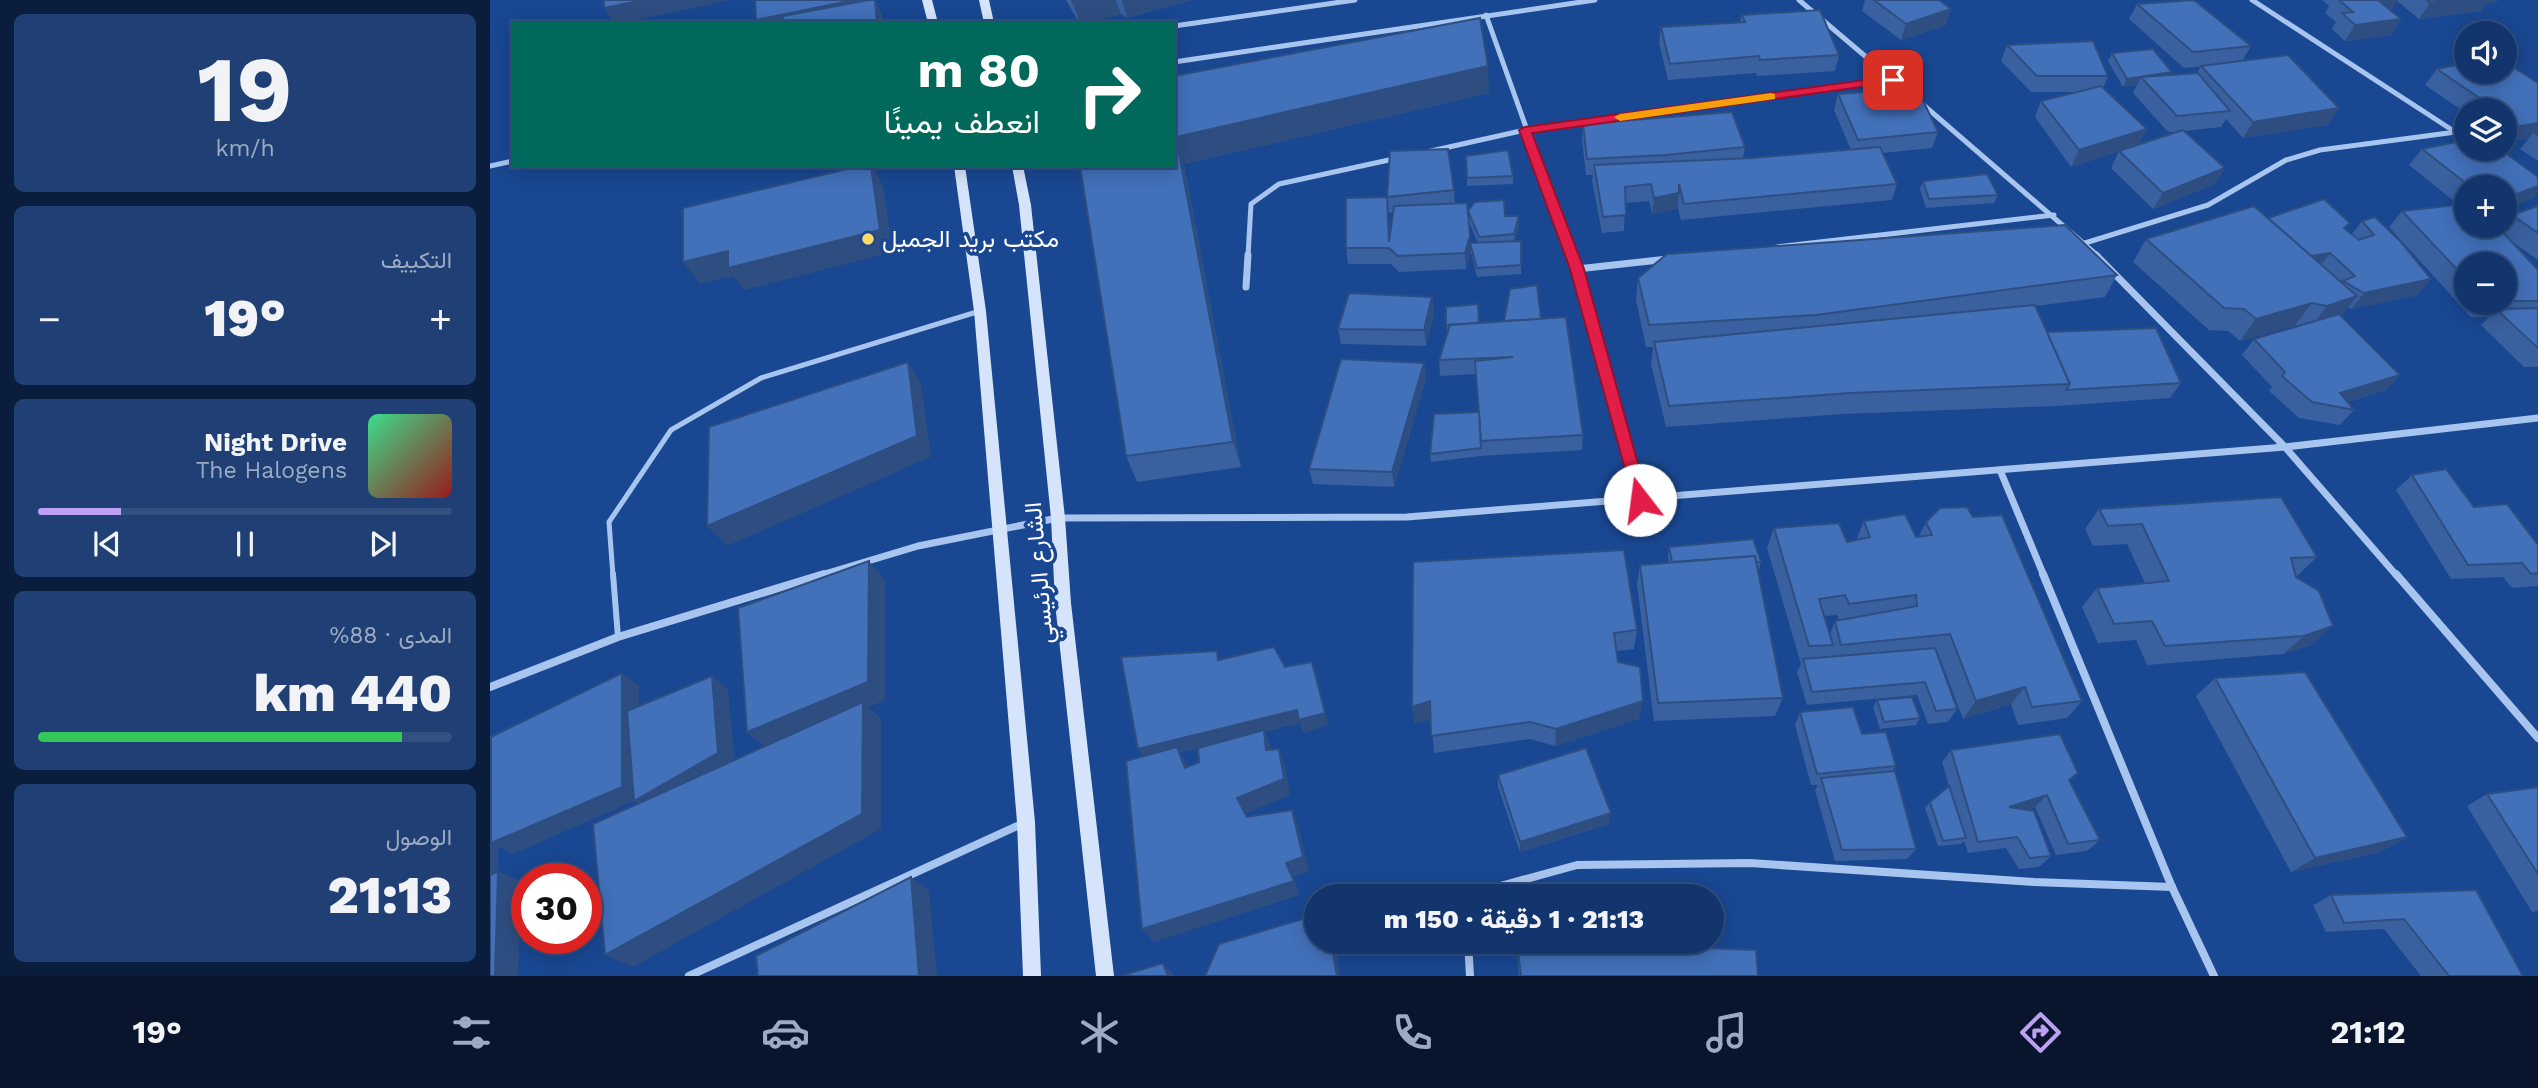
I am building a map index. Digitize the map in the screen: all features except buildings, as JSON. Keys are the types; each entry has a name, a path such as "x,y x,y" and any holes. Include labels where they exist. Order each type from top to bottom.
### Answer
{"street":[{"path":"928,0 933,21"},
{"path":"985,0 989,21"},
{"path":"1176,26 1355,0"},
{"path":"1176,62 1595,0"},
{"path":"1799,0 2085,243 2285,447 2538,738"},
{"path":"2252,0 2454,131"},
{"path":"1486,15 1577,269 1640,500"},
{"path":"1421,153 1525,130 1893,80"},
{"path":"2085,243 2208,205 2298,157 2359,143 2454,132"},
{"path":"1246,287 1251,204 1279,184 1408,156"},
{"path":"490,166 511,162"},
{"name":"الشارع الرئيسي","path":"959,168 980,311 1026,822 1032,976"},
{"name":"الشارع الرئيسي","path":"1017,168 1025,205 1058,518 1063,603 1105,976"},
{"path":"1768,248 2054,215"},
{"path":"1577,269 1672,258"},
{"path":"490,687 618,636 918,546 1058,518 1407,517 2285,447 2538,418"},
{"path":"2000,470 2172,887 2214,976"},
{"path":"689,976 1026,822"},
{"path":"1508,884 1577,865 1750,863 2020,881 2172,887"},
{"path":"1469,954 1470,976"}],"lane":[{"path":"618,636 609,522 671,430 761,378 980,311"}],"slow traffic":[{"path":"1620,117 1771,97"}],"place":[{"name":"مكتب بريد الجميل","path":"868,239"}],"route":[{"path":"1640,500 1577,269 1525,130 1893,80"}]}
